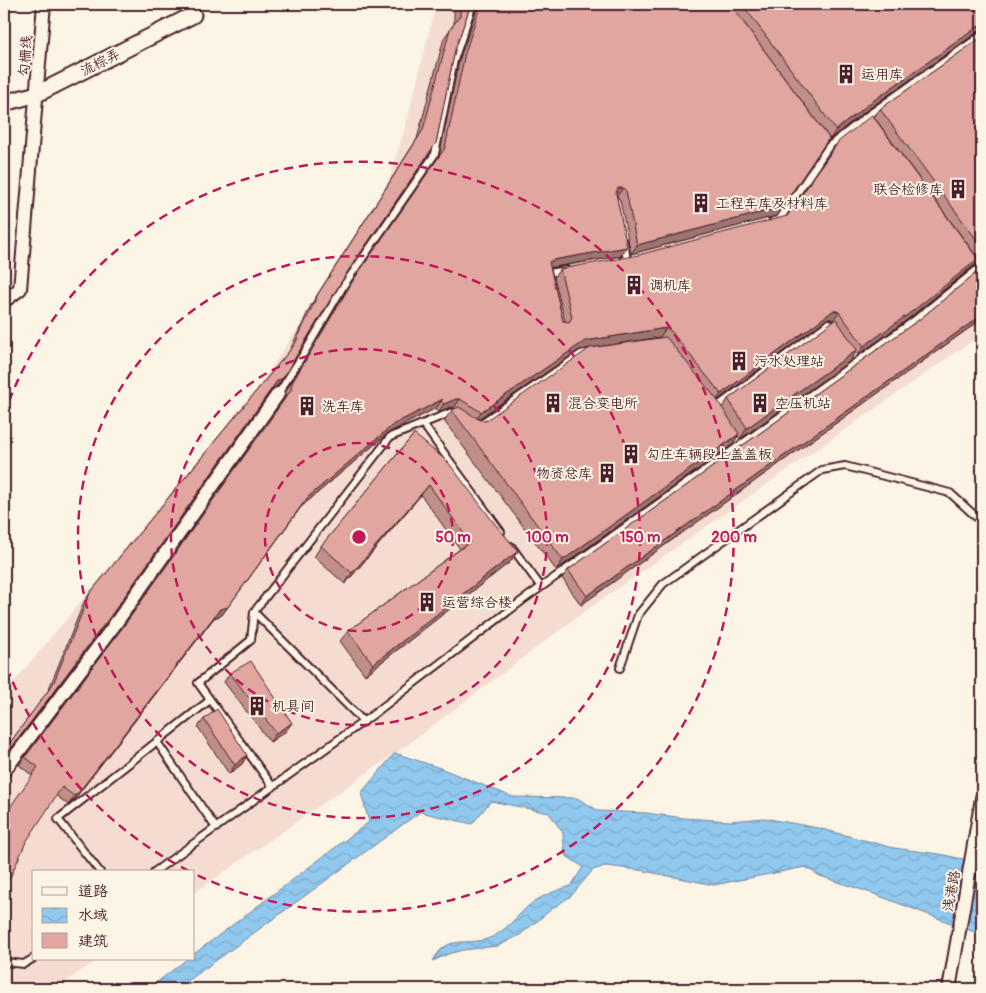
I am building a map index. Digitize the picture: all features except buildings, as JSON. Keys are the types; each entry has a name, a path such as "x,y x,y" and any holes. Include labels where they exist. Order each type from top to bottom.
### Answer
{"street":[{"name":"勾栅线","path":"4,301 20,289 44,4"},
{"name":"流棕弄","path":"4,102 37,94 193,16"},
{"path":"4,771 113,627 278,394"},
{"name":"浅港路","path":"949,989 982,798"}],"lane":[{"path":"278,394 344,285 435,154 454,60 473,4"},
{"path":"769,222 779,220 829,146 867,116 982,36"},
{"path":"867,116 872,123"},
{"path":"824,139 829,146"},
{"path":"622,232 627,260"},
{"path":"618,261 637,257"},
{"path":"157,870 364,722 541,587 911,323 980,267 973,260"},
{"path":"550,280 548,272 574,268"},
{"path":"714,409 829,324 840,339"},
{"path":"475,427 581,354 601,351"},
{"path":"852,355 857,362"},
{"path":"708,402 719,416"},
{"path":"273,786 198,683 251,640 254,612 390,437 452,412 460,417"},
{"path":"423,424 541,587"},
{"path":"734,439 739,447"},
{"path":"620,668 638,615 663,584 822,470 845,466 950,493 982,522"},
{"path":"254,612 364,722"},
{"path":"98,870 58,819 210,700"},
{"path":"157,742 216,828"},
{"path":"4,962 24,964 32,959"}],"shaded area":[{"name":"勾庄车辆段上盖盖板","path":"436,4 982,4 982,334 581,614 407,745 195,892 195,870 32,870 32,960 97,960 55,989 4,989 4,694 256,390 381,207 407,121"}],"water":[{"path":"395,753 440,768 513,797 577,798 599,811 646,813 730,821 764,818 818,828 894,848 939,854 982,863 982,935 874,894 820,876 805,867 714,885 639,870 606,866 593,870 571,896 520,935 498,946 463,950 433,961 444,947 450,944 479,941 500,933 532,903 551,893 571,886 583,867 565,855 563,833 549,813 491,801 472,824 420,812 177,989 148,989 186,960 195,960 195,953 369,822 361,793"}],"place":[{"name":"运用库","path":"846,74"},
{"name":"联合检修库","path":"958,189"},
{"name":"工程车库及材料库","path":"701,203"},
{"name":"调机库","path":"634,285"},
{"name":"污水处理站","path":"739,361"},
{"name":"混合变电所","path":"553,403"},
{"name":"空压机站","path":"760,403"},
{"name":"洗车库","path":"307,406"},
{"name":"勾庄车辆段上盖盖板","path":"631,454"},
{"name":"物资总库","path":"607,473"},
{"name":"运营综合楼","path":"427,602"},
{"name":"机具间","path":"257,706"}]}
